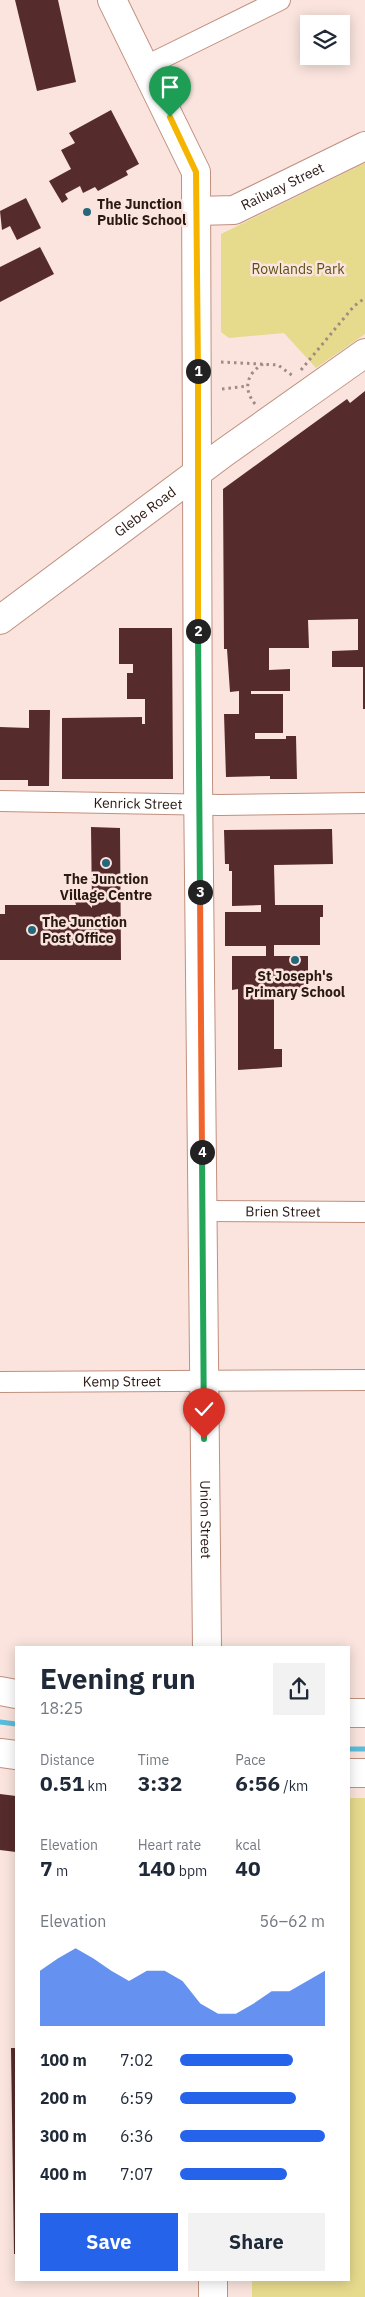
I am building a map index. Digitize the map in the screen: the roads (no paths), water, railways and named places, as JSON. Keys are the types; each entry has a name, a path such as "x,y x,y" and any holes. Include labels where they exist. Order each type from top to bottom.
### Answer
{"main road":[{"name":"Union Street","path":"112,0 194,167 197,211 199,804 207,1646"},
{"name":"Railway Street","path":"197,211 234,210 365,146"},
{"name":"Glebe Road","path":"0,620 198,472 365,353"},
{"path":"0,1691 15,1694"},
{"path":"350,1713 365,1713"},
{"path":"0,1753 15,1755"},
{"path":"350,1773 365,1773"},
{"path":"213,2281 213,2297"}],"street":[{"path":"146,66 280,0"},
{"name":"Kenrick Street","path":"0,801 199,804 365,803"},
{"name":"Brien Street","path":"202,1211 365,1212"},
{"name":"Kemp Street","path":"0,1382 365,1380"}],"waterway":[{"path":"0,1722 15,1724"},
{"path":"350,1749 365,1749"}],"place":[{"name":"The Junction Public School","path":"87,212"},
{"name":"The Junction Village Centre","path":"106,863"},
{"name":"The Junction Post Office","path":"32,930"},
{"name":"St Joseph's Primary School","path":"295,960"}],"park label":[{"name":"Rowlands Park","path":"298,269"}]}
